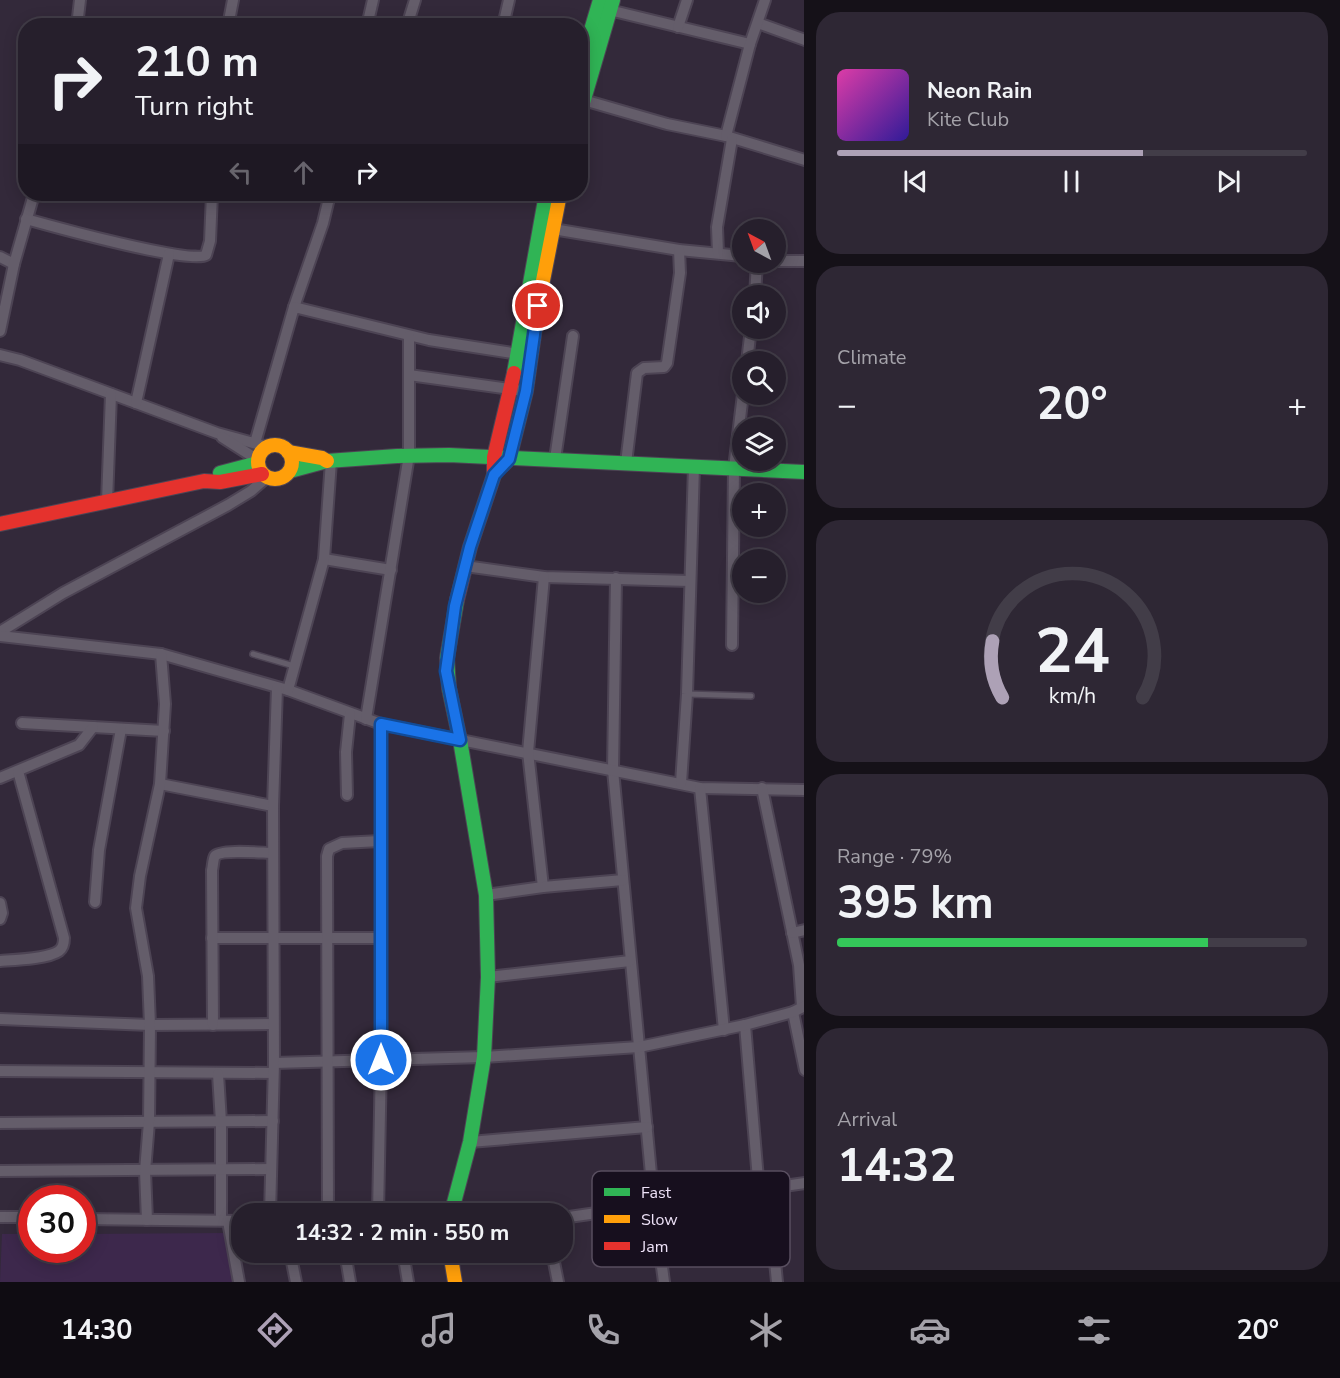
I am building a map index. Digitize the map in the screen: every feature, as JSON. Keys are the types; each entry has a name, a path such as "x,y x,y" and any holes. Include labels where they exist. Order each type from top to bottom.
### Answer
{"street":[{"path":"78,18 80,0"},
{"path":"229,18 232,0"},
{"path":"369,18 373,0"},
{"path":"409,18 415,0"},
{"path":"505,18 509,0"},
{"path":"678,27 687,0"},
{"path":"717,252 717,227 729,137 750,44 765,0"},
{"path":"605,5 678,27 750,44"},
{"path":"588,47 605,5"},
{"path":"588,78 605,5"},
{"path":"758,23 804,40"},
{"path":"588,105 729,137 804,160"},
{"path":"0,331 14,264 32,201"},
{"path":"26,219 169,254 201,258 206,255 210,241 212,201"},
{"path":"0,634 63,593 251,491 261,468 260,453 294,307 328,201"},
{"path":"494,475 509,459 526,391 547,228 546,201"},
{"path":"454,1203 470,1142 484,1057 488,977 486,896 446,671 455,606 465,566 494,475 494,457 547,228 557,201"},
{"path":"547,228 679,250 732,254"},
{"path":"626,463 637,373 644,368 664,367 667,363 680,273 679,250"},
{"path":"136,403 169,254"},
{"path":"0,257 14,264"},
{"path":"786,261 804,261"},
{"path":"294,307 409,336 519,354"},
{"path":"366,719 409,455 409,336"},
{"path":"555,459 573,336"},
{"path":"0,356 20,360 217,433 262,445 279,446 288,452 329,461"},
{"path":"409,375 526,391"},
{"path":"107,502 111,394"},
{"path":"217,433 275,479 281,478 290,471 329,461 409,455 555,459 732,468"},
{"path":"288,452 292,459 290,471"},
{"path":"270,1203 275,938 273,806 283,689 294,666 324,559 329,461"},
{"path":"681,783 687,694 694,466"},
{"path":"0,524 204,481 220,482 261,468"},
{"path":"732,645 734,471"},
{"path":"786,471 804,472"},
{"path":"324,559 391,570"},
{"path":"465,566 544,577 690,581"},
{"path":"543,887 528,752 544,577"},
{"path":"616,578 613,770 651,1171"},
{"path":"0,634 161,654 283,689 381,724 700,788 804,790"},
{"path":"147,1220 145,1171 149,1122 150,1024 148,976 136,908 140,876 160,784 165,704 161,654"},
{"path":"347,795 346,752 350,714"},
{"path":"22,723 164,731"},
{"path":"378,1203 381,1060 381,724"},
{"path":"0,777 79,745 93,727"},
{"path":"95,902 99,850 121,729"},
{"path":"0,962 51,955 64,945 18,771"},
{"path":"160,784 273,806"},
{"path":"700,788 724,1030"},
{"path":"762,789 799,965 804,1070"},
{"path":"328,1203 327,861 330,849 342,843 380,841"},
{"path":"213,1025 212,870 215,856 228,852 273,853"},
{"path":"486,896 543,887 623,880"},
{"path":"0,903 2,913 0,919"},
{"path":"792,933 804,930"},
{"path":"212,938 381,938"},
{"path":"488,977 630,961"},
{"path":"0,1071 218,1074 328,1062 484,1057 639,1047 724,1030 800,1009"},
{"path":"0,1019 150,1024 273,1024"},
{"path":"745,1025 762,1171"},
{"path":"218,1074 225,1220 239,1282"},
{"path":"0,1124 273,1121"},
{"path":"470,1142 647,1127"},
{"path":"0,1171 271,1169"},
{"path":"573,1217 592,1214"},
{"path":"0,1217 18,1217"},
{"path":"96,1219 231,1220"},
{"path":"292,1263 296,1282"},
{"path":"347,1263 350,1282"},
{"path":"405,1263 408,1282"},
{"path":"452,1263 455,1282"},
{"path":"554,1263 558,1282"},
{"path":"662,1267 664,1282"},
{"path":"775,1267 777,1282"}],"lane":[{"path":"253,654 294,666"},
{"path":"687,694 752,696"}],"shaded area":[{"path":"225,1233 234,1282 0,1282 2,1234 18,1234 18,1263 96,1263 96,1234"}],"traffic: fast":[{"path":"588,40 600,0"},
{"path":"588,86 613,0"},
{"path":"514,373 545,201"},
{"path":"290,471 327,461 449,455 804,472"},
{"path":"220,473 258,463"},
{"path":"454,1203 470,1142 484,1057 488,977 486,895 449,688 447,658 457,600"}],"traffic: slow":[{"path":"503,465 509,459 526,391 538,306 559,201"},
{"path":"275,445 287,450 292,462 287,474 275,479 263,474 258,462 263,450 275,445"},
{"path":"288,452 327,461"},
{"path":"452,1263 455,1282"}],"traffic: jam":[{"path":"457,600 470,547 494,475 494,457 514,373"},
{"path":"0,524 204,481 220,482 262,474"}],"route":[{"path":"381,1060 381,724 460,740 446,671 455,606 470,547 494,475 509,459 526,391 538,306"}]}
